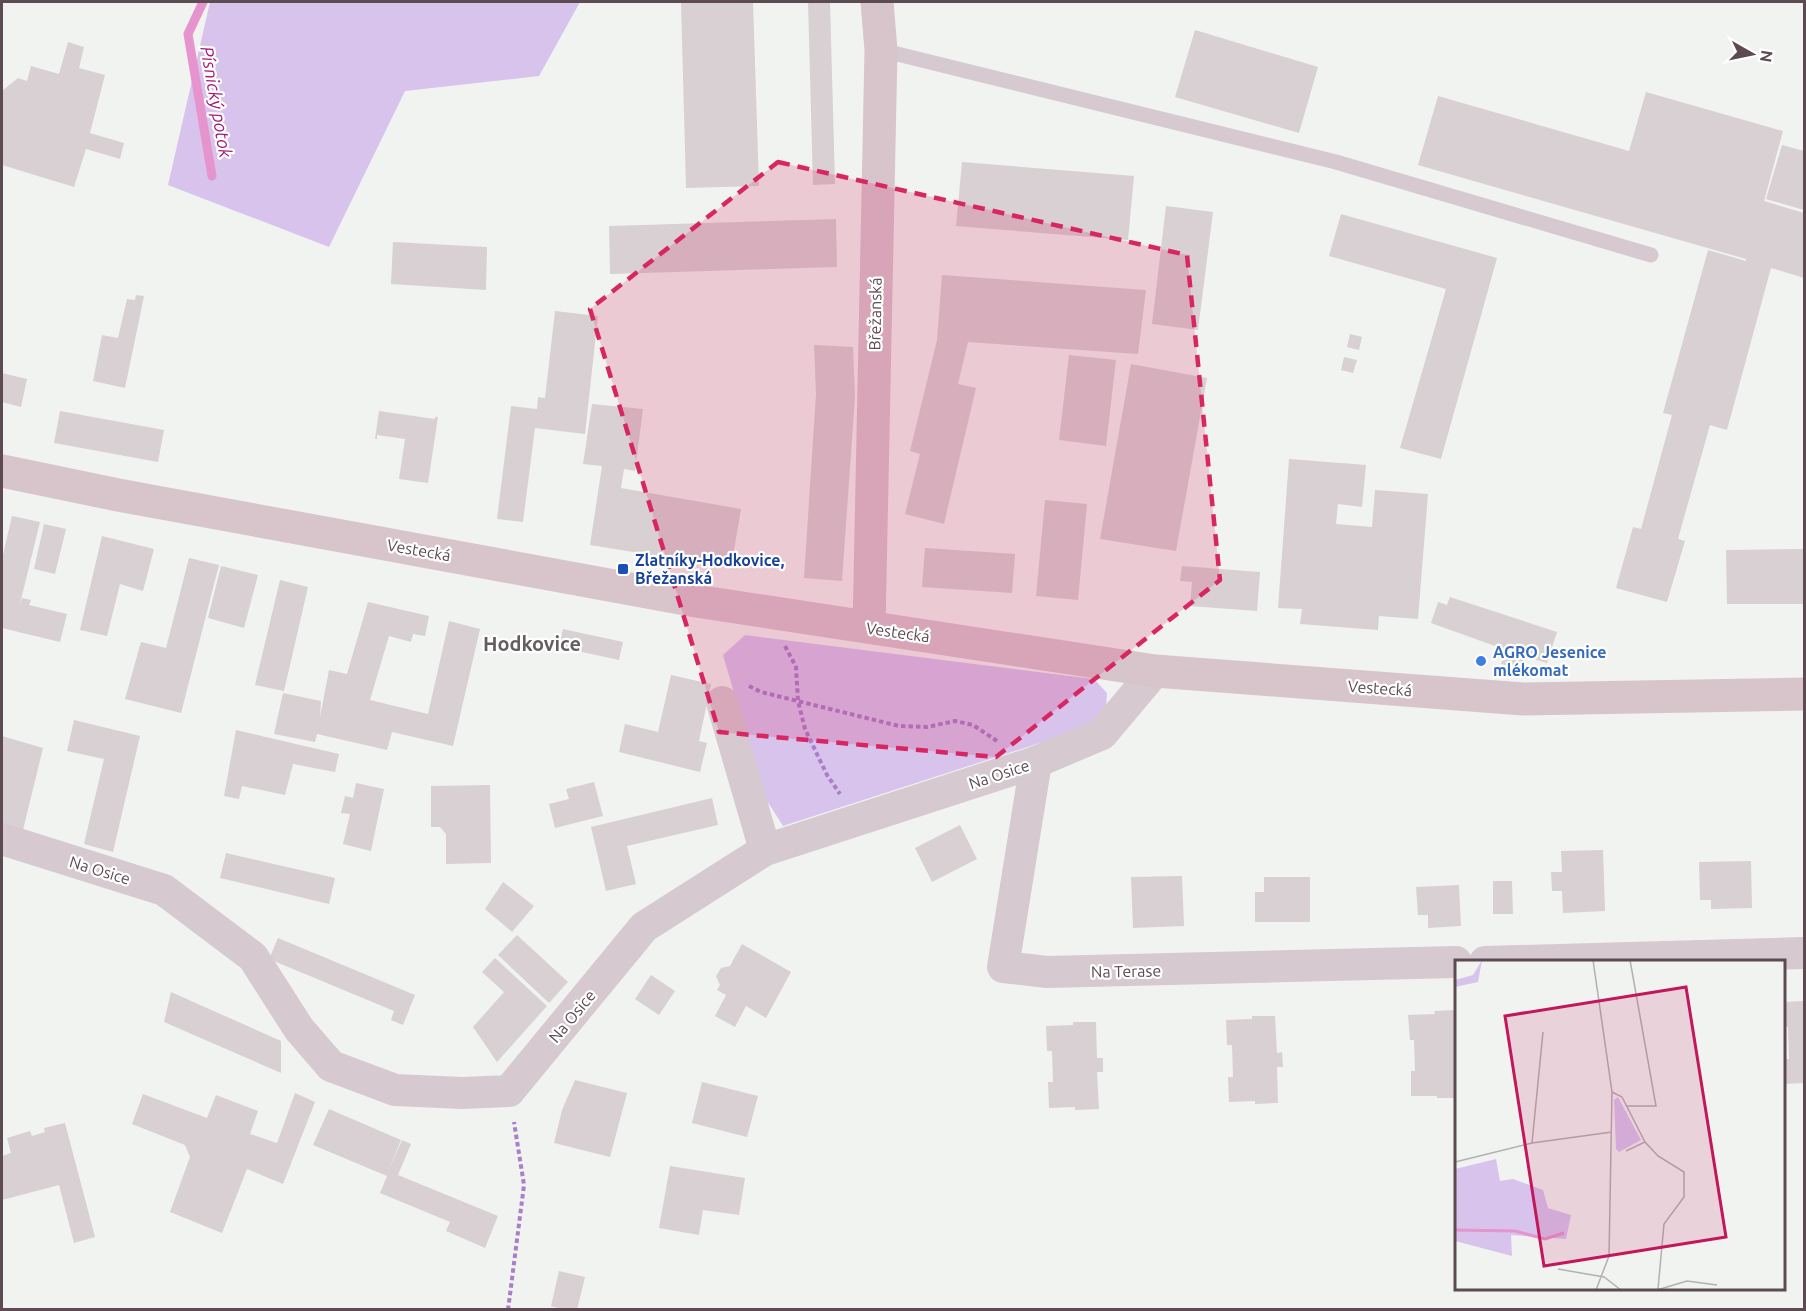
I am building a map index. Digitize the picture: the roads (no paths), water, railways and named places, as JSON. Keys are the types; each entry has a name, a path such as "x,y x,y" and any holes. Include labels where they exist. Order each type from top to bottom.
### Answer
{"street":[{"name":"Břežanská","path":"869,627 881,50 877,2"},
{"name":"Vestecká","path":"2,471 130,497 696,602 1155,671 1523,699 1804,694"},
{"name":"Na Osice","path":"2,839 164,890 253,957 299,1029 331,1066 395,1090 462,1093 509,1091 644,927 765,850 1026,766 1102,734 1155,671"},
{"path":"732,692 765,850"},
{"name":"Na Terase","path":"1026,766 1003,967 1047,972 1455,962"},
{"path":"1556,960 1804,953"}],"lane":[{"path":"881,50 1336,162 1651,255"}],"waterway":[{"name":"Písnický potok","path":"203,2 188,34 212,176"}],"place":[{"name":"Zlatníky-Hodkovice, Břežanská","path":"623,569"},
{"name":"AGRO Jesenice mlékomat","path":"1481,661"}],"district":[{"name":"Hodkovice","path":"532,644"}]}
